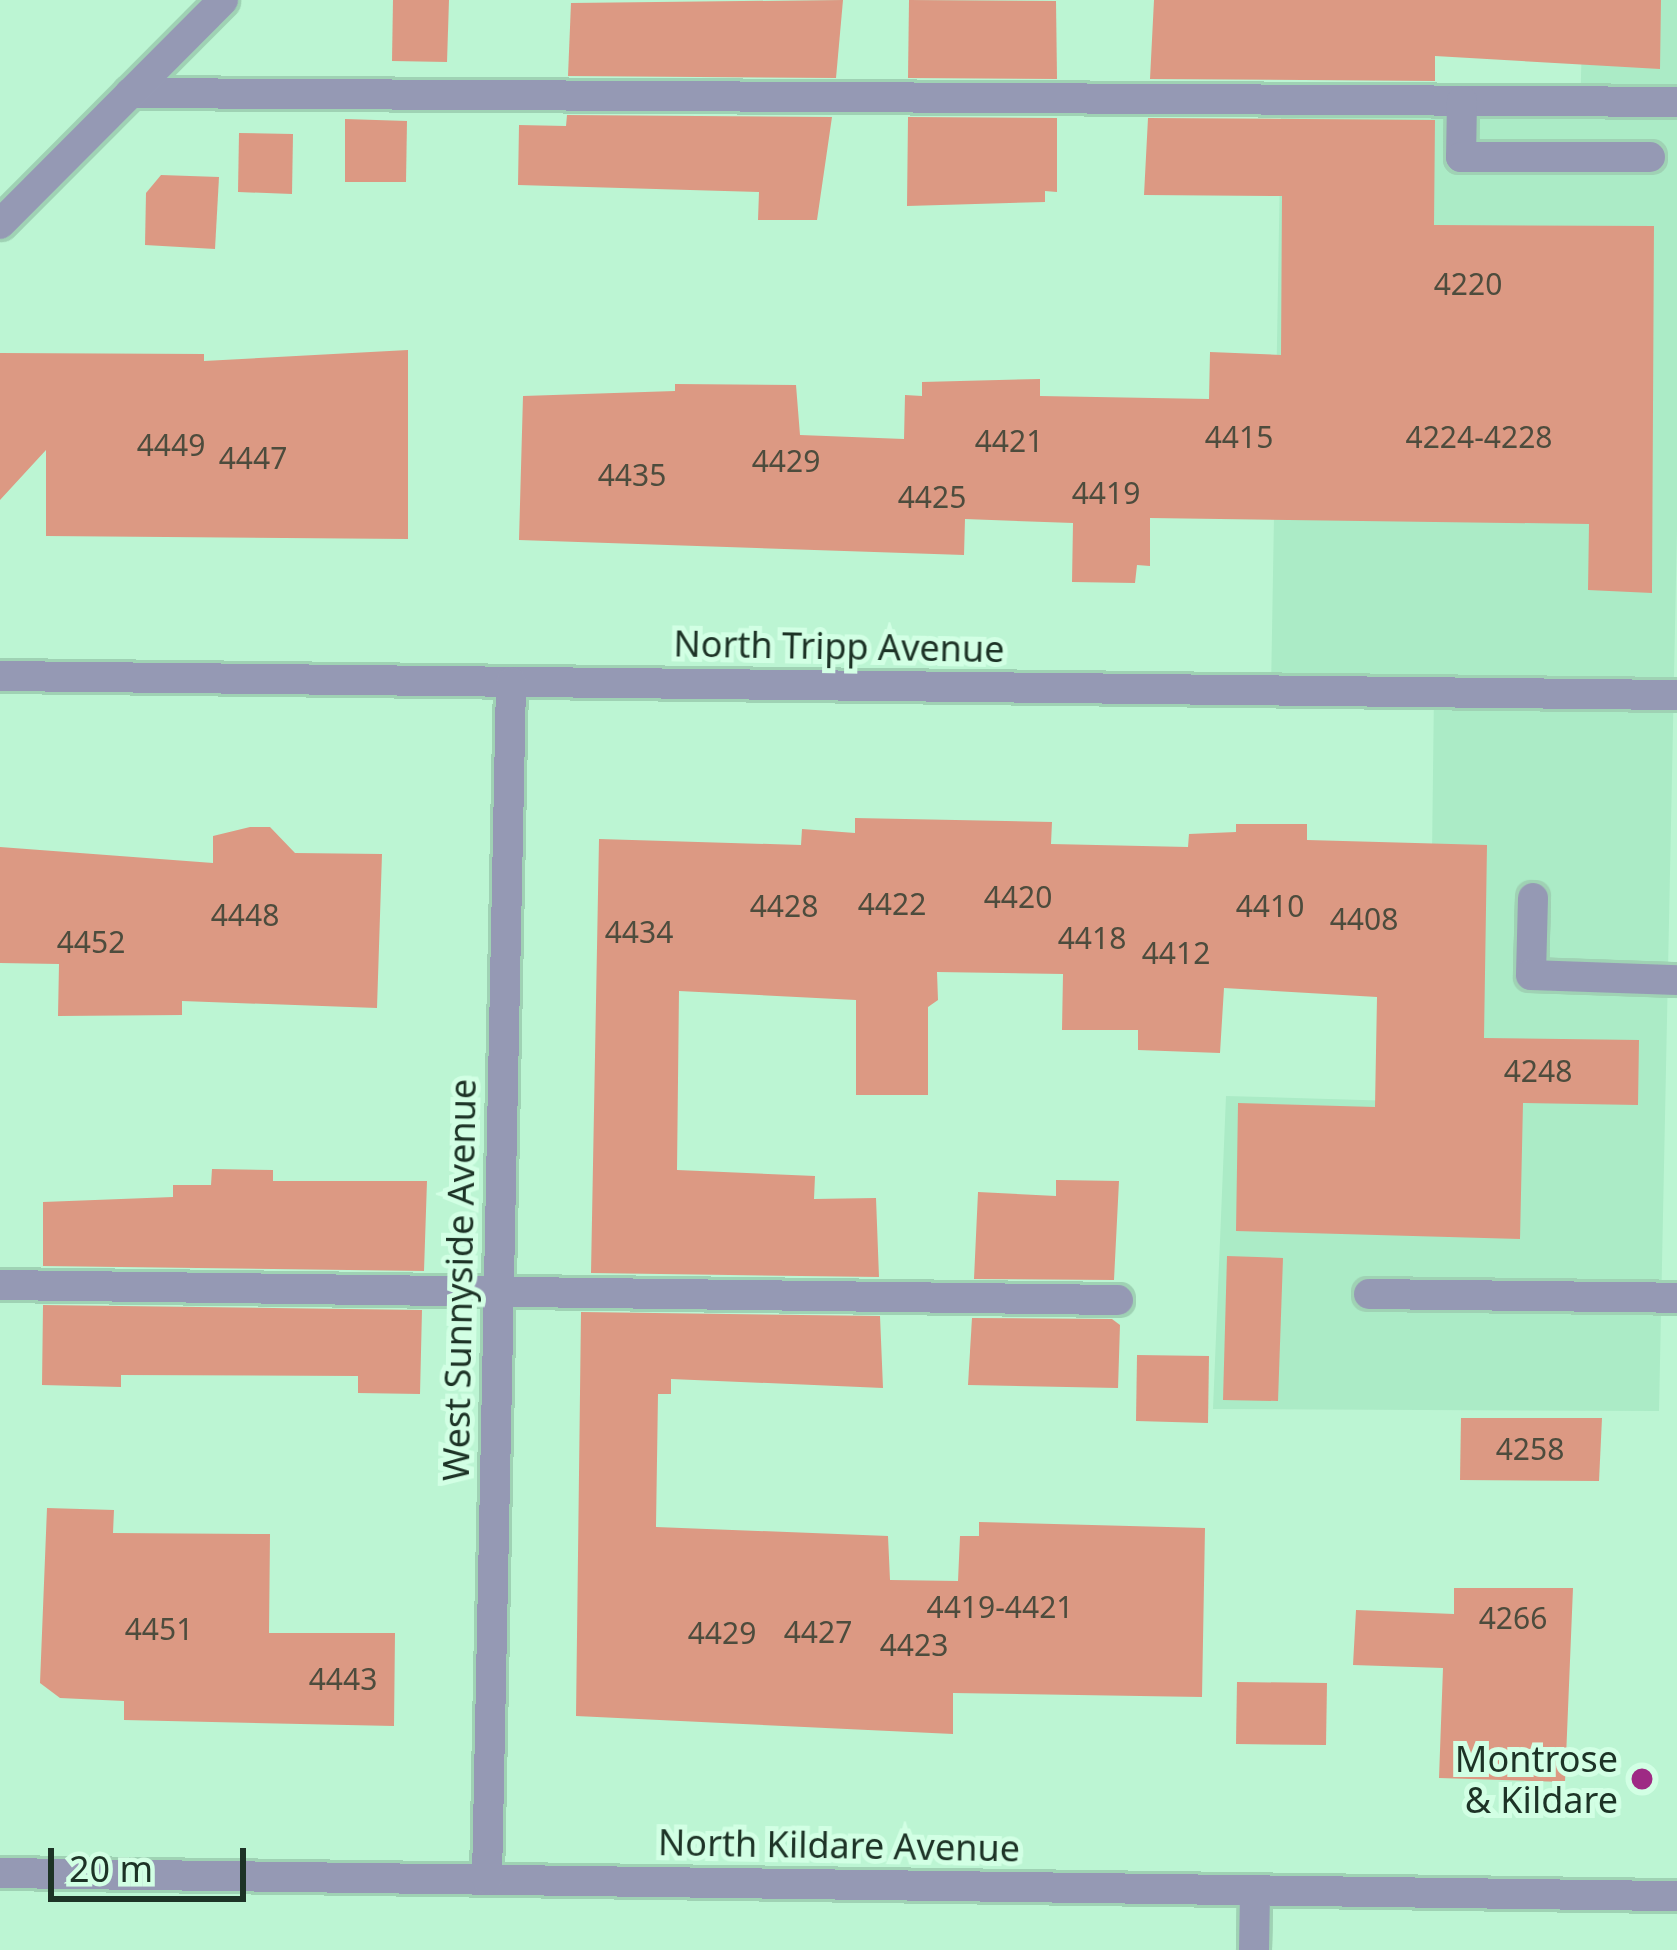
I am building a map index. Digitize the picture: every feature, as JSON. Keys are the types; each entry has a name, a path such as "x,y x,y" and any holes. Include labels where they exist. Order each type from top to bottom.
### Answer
{"street":[{"path":"0,224 223,0"},
{"path":"130,93 1677,102"},
{"path":"1462,101 1461,157 1650,157"},
{"name":"North Tripp Avenue","path":"0,676 1677,694"},
{"name":"West Sunnyside Avenue","path":"488,1879 511,682"},
{"path":"1533,898 1531,975 1677,980"},
{"path":"0,1285 1118,1300"},
{"path":"1369,1294 1677,1298"},
{"name":"North Kildare Avenue","path":"0,1873 1677,1897"},
{"path":"1254,1950 1255,1891"}],"shaded area":[{"path":"1583,0 1677,0 1677,530 1659,1411 1213,1409 1226,1096 1429,1102 1434,691 1271,690 1281,111 1580,114"}],"building":[{"path":"393,0 449,0 447,62 392,61"},
{"path":"843,0 836,78 568,76 571,3"},
{"path":"909,0 1056,1 1057,79 908,78"},
{"path":"1154,0 1661,0 1660,69 1435,56 1435,81 1150,79"},
{"path":"567,115 832,117 817,220 758,220 759,192 518,185 519,125 566,126"},
{"path":"908,117 1057,118 1057,192 1045,191 1045,202 907,206"},
{"path":"1148,118 1435,120 1434,225 1654,226 1652,593 1588,590 1589,524 1150,518 1150,566 1137,565 1135,583 1072,582 1073,523 965,519 964,555 519,540 523,396 675,391 675,384 796,385 800,435 904,439 905,395 922,396 922,382 1040,379 1040,396 1209,399 1210,352 1281,355 1282,196 1144,195"},
{"path":"345,119 407,121 406,182 345,182"},
{"path":"239,133 293,134 292,194 238,192"},
{"path":"161,175 219,177 215,249 145,245 146,193"},
{"path":"408,350 408,539 46,536 46,450 0,500 0,353 204,354 204,361"},
{"path":"855,818 1052,822 1051,844 1188,847 1189,834 1236,832 1236,824 1307,824 1307,840 1487,845 1484,1038 1639,1040 1638,1105 1523,1103 1520,1239 1236,1231 1238,1103 1375,1107 1377,997 1224,988 1220,1053 1138,1050 1138,1030 1062,1030 1063,974 937,972 938,1000 928,1007 928,1095 856,1095 856,1000 679,991 677,1170 815,1176 814,1199 876,1198 879,1277 591,1273 599,839 801,845 802,829 855,833"},
{"path":"270,827 295,853 382,854 377,1008 182,1001 182,1015 58,1016 59,964 0,963 0,847 213,863 213,836"},
{"path":"212,1169 273,1170 273,1181 427,1181 424,1271 43,1266 43,1202 173,1197 173,1185 211,1185"},
{"path":"1056,1180 1119,1181 1114,1280 974,1279 978,1192 1056,1196"},
{"path":"1227,1256 1283,1258 1278,1401 1223,1400"},
{"path":"43,1305 422,1310 420,1394 358,1393 358,1376 121,1375 121,1387 42,1385"},
{"path":"581,1312 880,1316 883,1388 671,1379 671,1394 658,1394 656,1527 888,1536 890,1580 958,1581 960,1536 979,1536 979,1522 1205,1528 1202,1697 953,1693 953,1734 576,1716"},
{"path":"972,1318 1112,1319 1120,1325 1118,1388 968,1385"},
{"path":"1137,1355 1209,1356 1208,1423 1136,1421"},
{"path":"1461,1418 1602,1418 1599,1481 1460,1480"},
{"path":"47,1508 114,1510 113,1533 270,1534 269,1633 395,1633 394,1726 124,1720 124,1701 60,1698 40,1683"},
{"path":"1454,1588 1573,1588 1565,1782 1439,1778 1443,1668 1353,1665 1356,1610 1454,1614"},
{"path":"1237,1682 1327,1683 1326,1745 1236,1744"}],"place":[{"name":"Montrose & Kildare","path":"1642,1779"}]}
